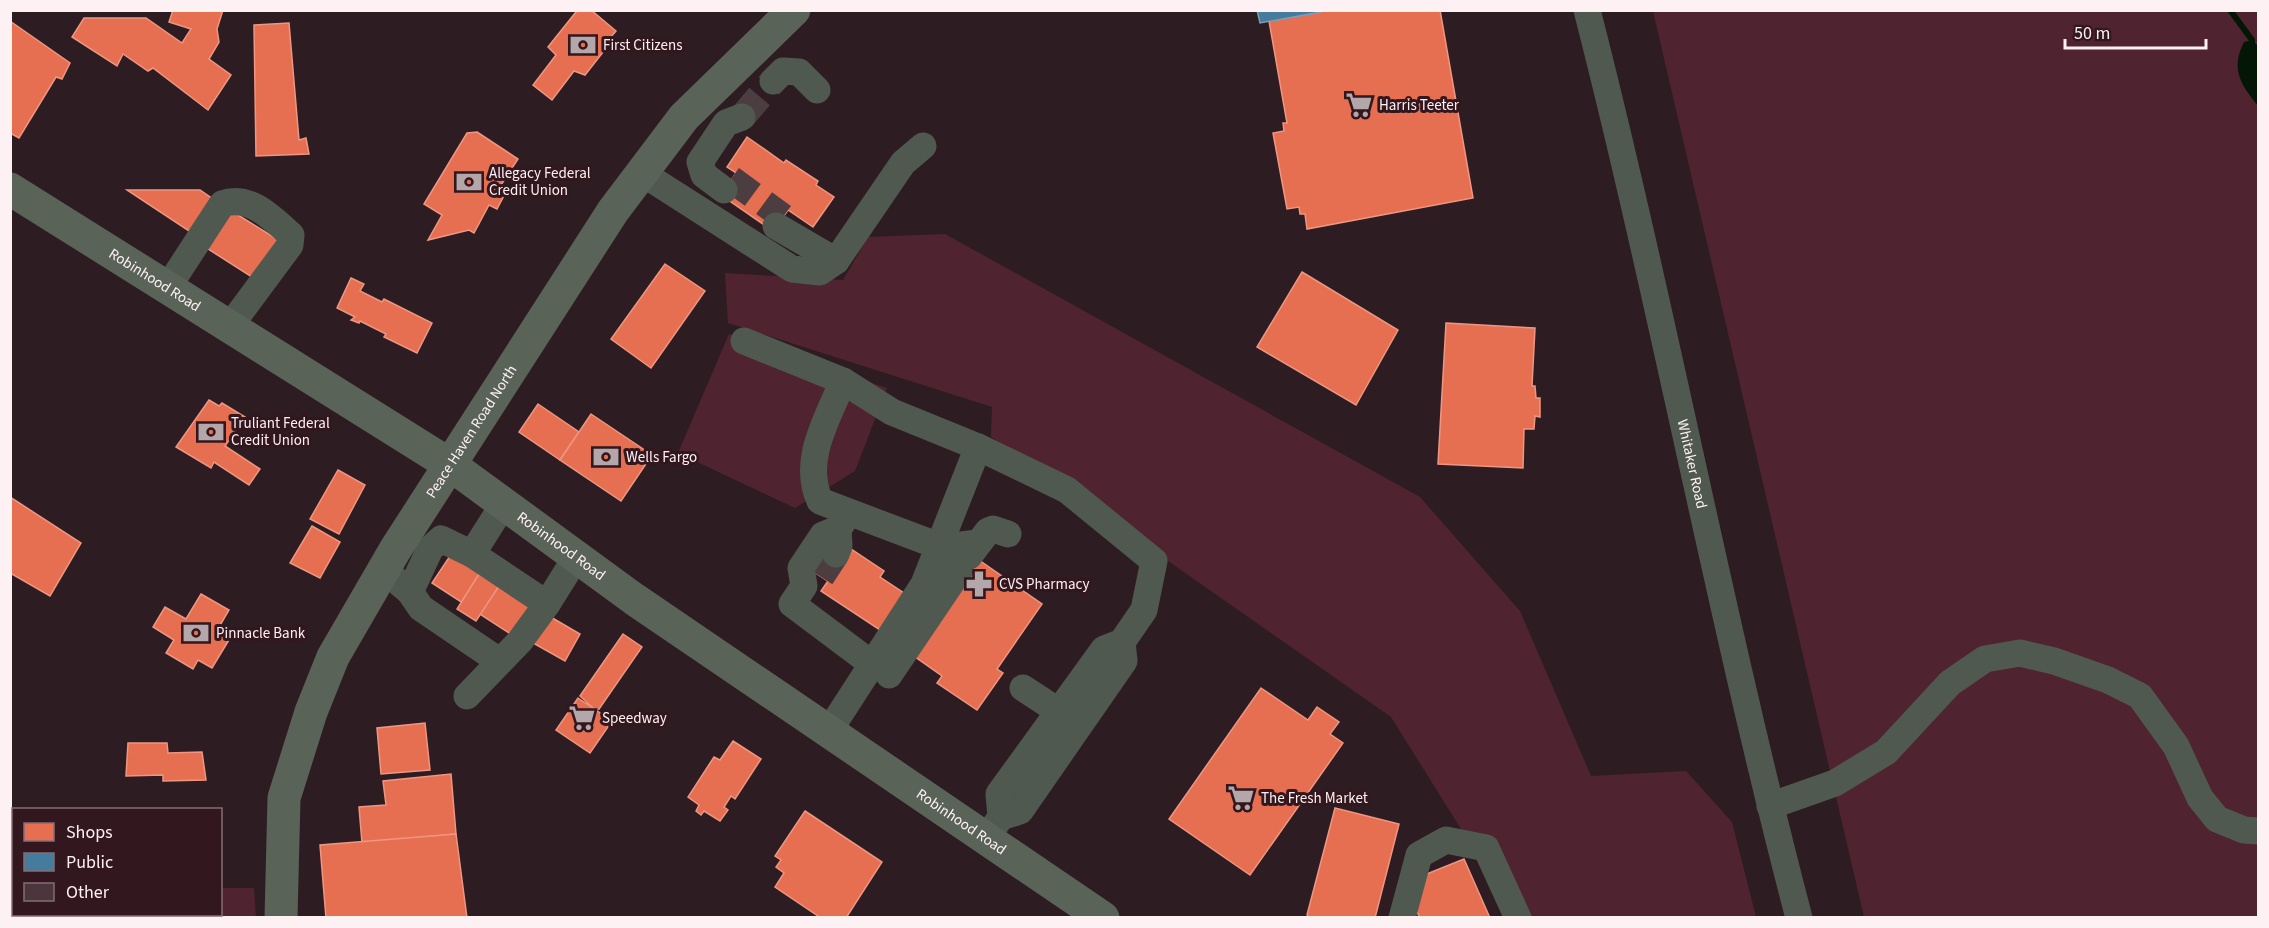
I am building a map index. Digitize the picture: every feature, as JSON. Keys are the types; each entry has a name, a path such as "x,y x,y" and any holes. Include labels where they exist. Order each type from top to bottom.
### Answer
{"main road":[{"name":"Peace Haven Road North","path":"281,918 284,798 311,712 333,657 384,569 418,542 452,466 613,211 684,117 787,12"},
{"name":"Robinhood Road","path":"10,189 452,466 634,599 829,731 993,827 1103,918"}],"street":[{"name":"Whitaker Road","path":"1587,10 1642,230 1699,497 1770,806 1799,918"},
{"path":"778,84 783,71 799,72 817,90"},
{"path":"728,185 715,160 723,144 747,120"},
{"path":"642,173 792,270 820,272 827,255 903,163 922,146"},
{"path":"168,287 222,204 231,201 247,201 291,234 290,245 230,326"},
{"path":"780,222 809,236 827,255"},
{"path":"744,341 843,381 892,412 978,447 1067,490 1154,561 1144,610 1122,642 1104,649 999,794 993,827"},
{"path":"841,532 812,485 818,441 843,381"},
{"path":"880,670 924,584 978,447"},
{"path":"472,554 503,505"},
{"path":"829,731 946,593 944,568 961,545 968,558 990,529 1008,534"},
{"path":"880,670 806,589 801,568 823,535 841,532 939,546"},
{"path":"410,592 418,542 441,539 472,554 547,604"},
{"path":"467,696 520,641 578,556"},
{"path":"384,569 410,592 421,608 499,661"},
{"path":"993,827 1020,811 1081,726 1124,661 1122,642"},
{"path":"1770,806 1835,783 1886,752 1950,683 1985,659 2020,653 2054,661 2108,680 2140,696 2176,746 2200,798 2217,819 2244,830 2259,831"},
{"path":"1023,688 1060,710 1081,726"},
{"path":"1402,918 1419,855 1446,840 1486,848 1518,918"}],"shaded area":[{"path":"1653,11 2258,11 2258,917 1864,917"},
{"path":"2252,40 2258,46 2258,106 2242,84 2238,69 2238,60 2244,42"},
{"path":"945,234 1420,497 1520,611 1591,776 1686,771 1732,822 1756,917 1516,917 1391,717 991,437 992,407 728,323 725,273 843,280 868,237"},
{"path":"729,334 887,388 855,471 795,508 678,453"},
{"path":"222,888 254,888 256,917 43,918 43,916 222,916"}],"building: Shops":[{"path":"173,10 223,10 217,29 219,42 209,59 231,75 208,110 153,68 148,71 123,54 117,66 72,37 84,18 146,18 182,43 191,29 169,22"},
{"path":"591,10 616,31 609,39 611,42 585,75 574,71 552,100 533,85 556,55 548,47 576,12"},
{"path":"1329,10 1440,10 1473,198 1307,229 1305,214 1300,214 1299,207 1287,209 1273,133 1284,131 1283,123 1287,123 1269,21"},
{"path":"10,21 70,63 62,79 56,77 19,138 10,133"},
{"path":"289,23 299,140 306,138 309,154 256,156 254,25"},
{"path":"477,132 518,159 501,185 507,190 497,209 489,205 474,233 469,230 428,240 442,215 424,204 467,133"},
{"path":"747,137 784,163 786,160 818,181 816,185 834,197 813,227 788,210 773,231 721,195 736,173 727,167"},
{"path":"127,190 200,190 213,199 192,233"},
{"path":"230,210 280,241 255,279 205,247"},
{"path":"665,264 705,291 651,368 611,339"},
{"path":"1302,272 1398,330 1356,405 1257,347"},
{"path":"351,278 364,284 360,291 382,302 384,299 432,323 417,353 384,337 386,334 360,321 359,323 351,320 355,317 337,308"},
{"path":"1446,323 1535,328 1532,386 1535,386 1536,398 1540,398 1540,417 1535,416 1534,429 1524,429 1523,468 1438,464"},
{"name":"Truliant Federal Credit Union","path":"209,400 219,406 222,403 245,417 225,446 260,469 249,485 214,462 211,468 176,447"},
{"path":"538,404 579,432 560,460 519,432"},
{"name":"Wells Fargo","path":"591,414 652,455 621,501 560,460"},
{"path":"338,470 365,485 339,534 310,519"},
{"path":"10,497 81,543 50,596 12,574 10,577"},
{"path":"312,526 340,542 320,578 290,563"},
{"path":"822,546 851,549 884,571 880,577 907,595 883,632 821,591 828,581 808,568"},
{"path":"452,553 532,605 512,635 432,583"},
{"name":"CVS Pharmacy","path":"979,560 1042,604 997,669 1003,673 977,710 937,683 942,676 911,654"},
{"path":"479,574 499,586 476,621 457,609"},
{"name":"Pinnacle Bank","path":"201,594 229,610 219,627 232,635 212,668 198,660 193,669 166,653 174,640 153,627 165,607 186,619"},
{"path":"549,616 580,634 565,661 533,643"},
{"path":"623,634 642,647 599,709 595,710 580,696"},
{"path":"1261,688 1308,720 1317,707 1339,722 1330,734 1343,743 1250,875 1169,819"},
{"path":"578,698 612,721 590,753 556,730"},
{"path":"425,723 430,770 381,774 377,728"},
{"path":"733,741 761,759 735,799 731,796 724,807 728,810 720,821 704,811 701,815 696,811 699,805 688,797 714,757 720,760"},
{"path":"128,743 167,743 168,753 202,752 206,780 163,781 163,775 126,776"},
{"path":"451,774 456,834 362,843 359,807 386,805 383,781"},
{"path":"1335,808 1399,824 1375,918 1311,918 1307,915"},
{"path":"805,811 882,862 846,918 821,918 775,887 784,873 776,867 781,860 775,856"},
{"path":"456,834 467,918 326,918 320,845"},
{"path":"1464,859 1490,918 1420,918 1415,908 1424,875"}],"building: Public":[{"path":"1257,10 1321,10 1321,12 1260,23"}],"building: Other":[{"path":"76,916 218,916 218,918 76,918"}],"waterway":[{"path":"2230,10 2252,40 2252,47"}],"tunnel":[{"path":"742,117 773,81"},
{"path":"731,179 783,217"},
{"path":"821,577 836,554"}],"place":[{"name":"First Citizens","path":"583,45"},
{"name":"Harris Teeter","path":"1359,105"},
{"name":"Allegacy Federal Credit Union","path":"469,182"},
{"name":"Truliant Federal Credit Union","path":"211,432"},
{"name":"Wells Fargo","path":"606,457"},
{"name":"CVS Pharmacy","path":"979,584"},
{"name":"Pinnacle Bank","path":"196,633"},
{"name":"Speedway","path":"582,718"},
{"name":"The Fresh Market","path":"1241,798"}]}
